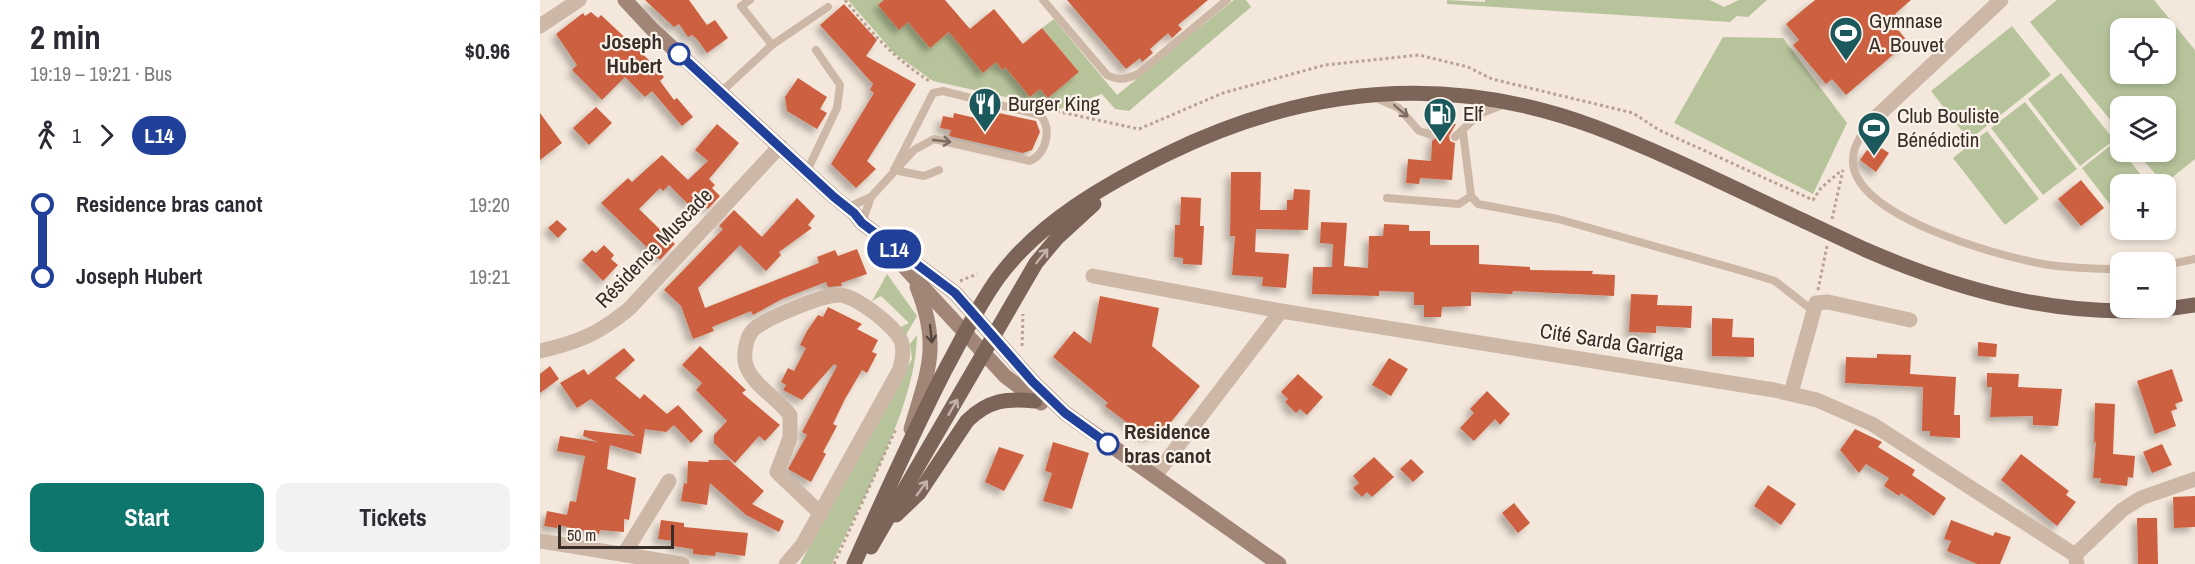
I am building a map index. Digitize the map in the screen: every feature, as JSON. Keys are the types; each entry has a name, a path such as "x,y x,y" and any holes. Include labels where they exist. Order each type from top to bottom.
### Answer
{"main road":[{"path":"624,0 652,29 807,171 834,197 851,218 862,223"},
{"path":"854,564 905,448 964,333 999,276 1065,213 1133,171 1204,136 1283,109 1365,94 1428,93 1512,103 1570,119 1629,141 1866,250 1947,282 2021,301 2116,312 2195,305"},
{"path":"860,564 1036,263 1057,238 1133,171"},
{"path":"834,197 849,207 862,223 882,240 955,293 1033,382 1065,413 1279,564"},
{"path":"882,240 913,279 1005,376 1035,400 1065,413"},
{"path":"905,448 927,376 932,348 930,325 913,279"},
{"path":"881,530 919,493 967,421 977,411 1001,400 1035,400"}],"street":[{"path":"540,26 579,0"},
{"path":"1874,119 2001,0"},
{"name":"Résidence Muscade","path":"540,351 569,345 600,332 629,309 780,146"},
{"name":"Cité Sarda Garriga","path":"1093,276 1281,311 1791,393 1817,400 1872,424 2076,560"},
{"path":"786,564 803,544 820,514 899,371 903,354 901,339 883,322 856,299 838,295 787,312 755,328 750,333 745,352 747,368 790,415 790,438 777,472 820,514"},
{"path":"1791,393 1812,310 1816,303 1828,302 1910,320"},
{"path":"1155,476 1281,311"},
{"path":"2076,560 2122,510 2141,498 2195,479"},
{"path":"624,554 669,481"},
{"path":"540,541 682,564"}],"lane":[{"path":"750,0 741,6 772,45"},
{"path":"1044,0 1107,75 1116,79 1126,79 1138,74 1227,0"},
{"path":"721,92 772,45 828,6"},
{"path":"807,171 837,108 840,85 816,50"},
{"path":"862,223 871,197 894,170 914,150 934,139 1030,161 1036,158 1048,134 1047,122 1040,115 943,91 933,93 894,170"},
{"path":"1365,94 1399,108 1419,131 1432,135"},
{"path":"1512,103 1490,108 1479,114 1459,134 1471,196 1478,204 1487,208 1558,219 1775,281 1812,310"},
{"path":"1874,119 1861,135 1852,158 1856,177 1875,200 1908,220 1970,244 2044,264 2110,268"},
{"path":"894,170 924,176 939,170"},
{"path":"1387,198 1459,204 1471,196"},
{"path":"849,207 871,197"},
{"path":"2176,263 2195,259"}],"path":[{"path":"958,282 966,276 977,274"},
{"path":"1021,348 1023,312"},
{"path":"834,564 901,419"}],"green space":[{"path":"848,0 884,0 899,29 908,22 930,48 963,21 970,30 983,73 996,62 1002,70 1005,67 1030,97 1040,89 1048,98 1079,72 1042,28 1054,19 1117,95 1234,0 1246,0 1251,7 1129,111 1115,109 1102,94 1060,109 933,81 894,53"},
{"path":"1447,0 1485,2 1485,0 1710,0 1724,7 1739,0 1767,0 1748,17 1737,16 1730,22 1447,4"},
{"path":"2057,0 2154,0 2169,18 2110,18 2110,84 2176,84 2176,27 2195,50 2195,159 2176,174 2155,174 2145,162 2176,162 2176,96 2110,96 2110,120 2030,22"},
{"path":"2012,26 2051,75 1969,140 1931,91"},
{"path":"1723,37 1783,38 1847,123 1813,194 1674,123"},
{"path":"2061,73 2110,135 2110,143 2080,166 2028,99"},
{"path":"2025,102 2077,169 2043,195 1991,128"},
{"path":"1987,131 2039,199 2005,225 1953,158"},
{"path":"2110,146 2110,162 2131,162 2140,174 2110,174 2110,205 2082,168"},
{"path":"887,274 917,316 906,335 897,329 909,323 881,296 872,301"},
{"path":"917,335 908,392 898,422 832,564 800,564 912,359 910,344"}],"building":[{"path":"645,0 689,0 707,25 715,20 728,38 707,53 697,39 692,35 688,37 679,24 674,27"},
{"path":"884,0 945,0 970,29 994,9 1023,44 1042,28 1079,72 1048,98 1040,89 1030,97 1005,67 1002,70 996,62 983,73 949,32 930,48 908,22 899,30 878,5"},
{"path":"1067,0 1208,0 1178,25 1182,29 1172,38 1168,33 1150,49 1153,53 1142,62 1140,58 1126,69"},
{"name":"Gymnase A. Bouvet","path":"1815,0 1911,0 1895,14 1901,22 1895,26 1908,42 1846,95 1832,79 1826,84 1793,45 1799,40 1786,24"},
{"path":"844,4 877,40 866,56 916,84 867,161 876,169 856,188 831,164 874,93 870,90 873,84 820,25"},
{"path":"591,12 598,18 601,15 651,62 664,77 660,81 674,100 677,98 693,117 682,126 652,91 645,97 625,77 602,100 572,70 577,65 556,34 583,13 585,16"},
{"path":"798,78 827,97 820,109 827,113 817,129 787,111 785,97"},
{"path":"596,107 612,123 589,145 573,128"},
{"path":"994,112 1036,121 1040,132 1032,150 1023,153 949,136 951,130 940,128 943,116 953,118 954,113 992,122"},
{"path":"540,113 562,143 540,160"},
{"path":"1433,122 1456,124 1449,136 1450,141 1455,143 1452,180 1420,178 1419,184 1406,183 1408,159 1431,161 1432,141 1438,136 1433,129"},
{"path":"717,124 739,143 709,179 715,185 712,188 720,196 708,209 696,197 689,205 669,185 663,191 660,188 639,209 675,244 660,260 601,203 628,178 632,182 662,155 688,180 708,161 695,150"},
{"name":"Club Bouliste Bénédictin","path":"1875,144 1889,153 1876,172 1860,160 1867,150 1870,152"},
{"path":"1231,172 1261,172 1260,210 1287,210 1287,200 1293,200 1294,189 1310,190 1308,230 1256,229 1255,252 1289,254 1286,288 1262,286 1263,277 1232,275 1235,236 1230,236"},
{"path":"2081,180 2104,208 2081,226 2058,199"},
{"path":"1181,197 1201,198 1200,226 1204,226 1202,265 1183,264 1183,258 1174,257 1175,225 1180,225"},
{"path":"797,198 815,216 808,225 812,228 779,252 781,255 766,271 740,245 698,288 705,308 819,263 817,257 835,250 838,256 857,249 867,274 841,283 842,286 828,287 826,282 782,299 753,315 751,311 712,327 714,331 693,339 681,306 664,290 723,229 719,226 734,210 762,237"},
{"path":"557,220 567,229 558,238 548,228"},
{"path":"1321,222 1347,223 1344,266 1368,268 1369,236 1383,236 1384,224 1409,225 1409,231 1430,231 1430,245 1479,245 1479,264 1530,267 1530,270 1593,271 1592,274 1615,275 1614,296 1513,291 1512,294 1471,292 1471,306 1442,307 1441,317 1424,317 1424,305 1414,305 1414,292 1379,291 1379,296 1312,294 1313,267 1332,267 1333,244 1320,243"},
{"path":"604,245 614,255 611,259 618,265 603,281 582,260 592,250 596,253"},
{"path":"1631,294 1658,295 1657,305 1692,306 1691,328 1656,326 1656,333 1629,332"},
{"path":"1100,296 1159,308 1152,346 1200,386 1163,432 1146,437 1105,406 1108,403 1053,357 1074,331 1091,344"},
{"path":"828,307 862,324 857,329 878,340 872,352 877,354 867,373 862,370 845,399 833,424 837,426 823,452 826,454 811,482 788,469 807,435 802,432 837,366 834,364 802,400 783,390 786,385 781,382 788,368 794,371 806,348 800,345 807,331 818,315 823,317"},
{"path":"1712,318 1733,319 1732,337 1754,338 1754,357 1712,356"},
{"path":"1978,342 1997,344 1996,357 1978,356"},
{"path":"700,346 746,390 742,393 780,425 765,441 759,436 735,463 714,443 714,435 727,421 696,390 702,383 682,365"},
{"path":"624,348 635,360 615,378 640,399 644,394 667,414 678,405 703,431 691,443 674,425 666,432 645,429 641,454 610,445 607,469 636,478 629,520 624,519 624,532 600,530 599,534 558,525 557,528 544,526 547,511 567,515 570,501 576,502 585,456 557,451 560,436 598,442 583,436 584,430 635,436 591,399 577,408 560,383 584,369 588,375"},
{"path":"1877,354 1911,355 1910,374 1956,377 1954,415 1960,415 1960,438 1930,436 1930,431 1922,431 1923,387 1845,383 1846,357 1877,358"},
{"path":"1389,358 1408,369 1391,396 1372,385"},
{"path":"550,366 559,379 540,393 540,374"},
{"path":"2172,369 2183,401 2175,404 2177,409 2171,411 2176,426 2155,434 2137,381"},
{"path":"1987,373 2019,374 2018,387 2062,389 2058,426 2033,425 2033,416 1990,417 1992,387 1987,387"},
{"path":"1298,374 1323,397 1307,415 1300,409 1296,413 1285,402 1288,399 1281,392"},
{"path":"1487,391 1510,414 1500,425 1495,419 1474,441 1460,428 1474,413 1470,409"},
{"path":"2095,403 2115,404 2113,454 2135,456 2133,478 2128,477 2127,486 2100,483 2101,478 2093,478 2096,441 2094,444"},
{"path":"1855,429 1882,442 1878,447 1915,470 1912,475 1946,498 1934,516 1901,493 1899,496 1884,486 1889,478 1866,464 1859,473 1840,450"},
{"path":"1053,442 1089,453 1072,509 1043,501 1052,473 1045,471"},
{"path":"2162,444 2172,465 2152,473 2143,452"},
{"path":"999,447 1024,455 1004,491 985,482"},
{"path":"2021,454 2069,491 2066,495 2076,502 2057,526 2001,480"},
{"path":"1374,457 1394,477 1372,497 1367,492 1362,497 1353,488 1359,483 1353,476"},
{"path":"1411,459 1424,472 1413,482 1400,469"},
{"path":"708,460 729,460 764,491 752,504 784,521 779,532 746,515 710,483 707,505 681,501 684,483 687,484 688,461 709,462"},
{"path":"1768,485 1796,504 1781,525 1754,506"},
{"path":"2195,496 2195,527 2174,528 2173,497"},
{"path":"1514,503 1530,523 1518,533 1502,513"},
{"path":"2137,518 2157,518 2158,564 2138,564"},
{"path":"661,520 684,523 684,527 748,533 745,556 716,552 715,556 693,554 693,549 673,546 674,541 658,539"},
{"path":"1951,520 1993,536 1995,532 2011,537 2000,564 1977,564 1947,551 1951,541 1944,539"}],"bus line":[{"name":"L14","path":"679,54 834,197 843,202 862,223 955,293 1033,382 1065,413 1108,444"}],"place":[{"name":"Joseph Hubert","path":"679,54"},
{"name":"Gymnase A. Bouvet","path":"1846,62"},
{"name":"Burger King","path":"985,133"},
{"name":"Elf","path":"1440,143"},
{"name":"Club Bouliste Bénédictin","path":"1874,157"},
{"name":"Residence bras canot","path":"1108,444"}]}
